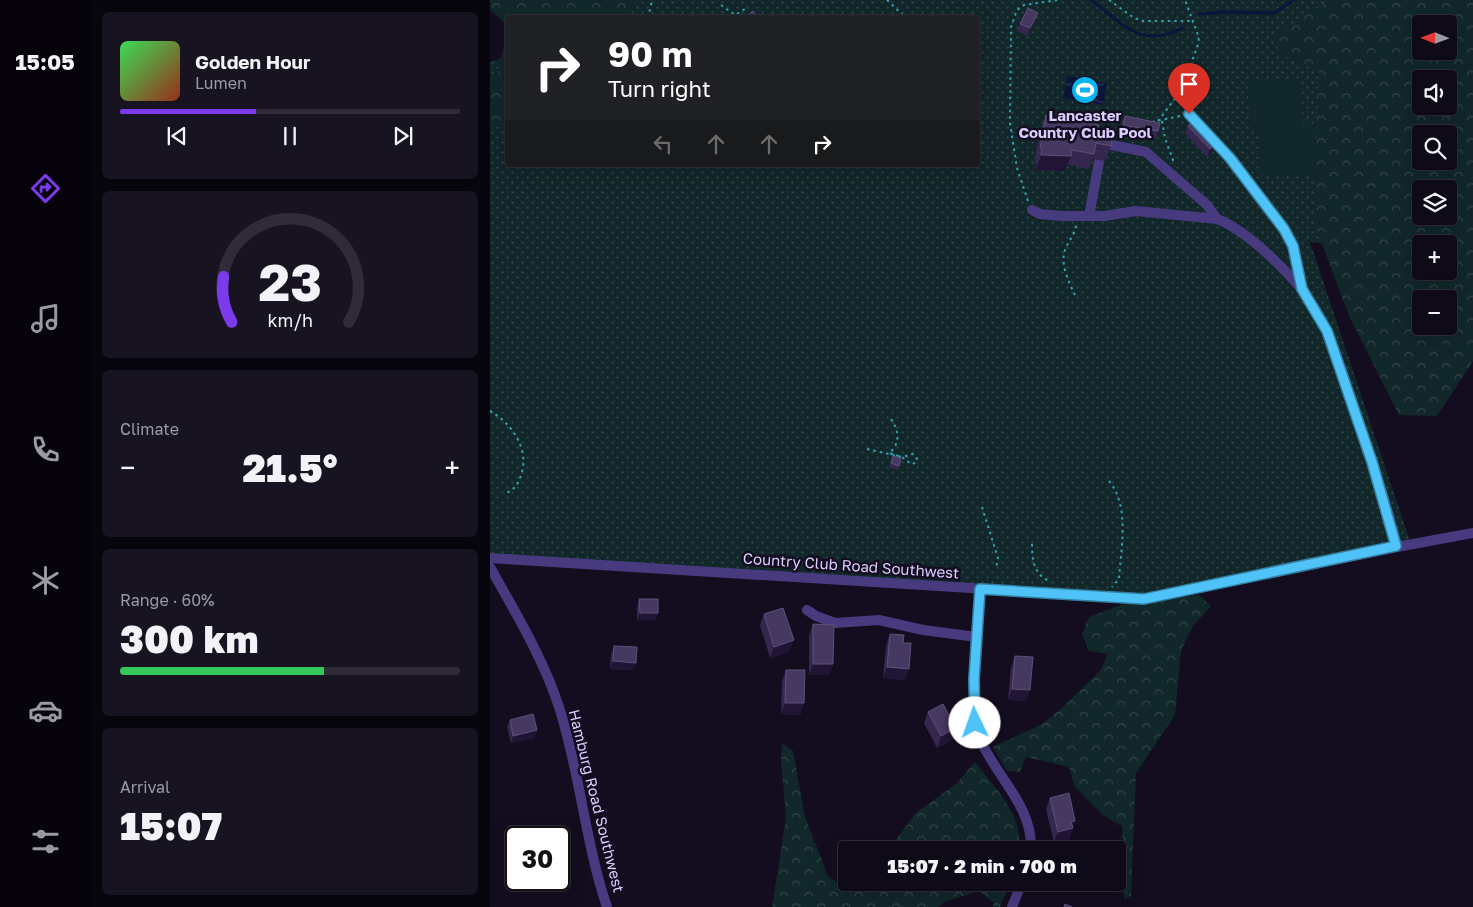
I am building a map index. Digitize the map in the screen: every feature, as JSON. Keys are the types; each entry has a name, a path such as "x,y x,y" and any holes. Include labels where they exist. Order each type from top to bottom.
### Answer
{"street":[{"path":"1189,114 1230,158 1284,229 1293,246 1302,289"},
{"path":"1101,148 1107,144 1146,152 1208,205 1217,219"},
{"path":"1089,216 1098,162"},
{"path":"1032,210 1040,214 1076,217 1136,211 1217,219 1229,224 1247,237 1302,289 1327,331 1375,471 1396,546"},
{"name":"Country Club Road Southwest","path":"490,558 1144,599 1396,546 1473,533"},
{"name":"Hamburg Road Southwest","path":"490,569 534,650 558,707 573,759 586,832 607,907"},
{"path":"980,589 974,679 975,723 979,737 1023,811 1030,832 1030,841"},
{"path":"808,610 820,618 835,623 879,620 922,630 977,637"},
{"path":"1012,907 1018,891"}],"path":[{"path":"649,15 652,0"},
{"path":"887,0 903,15"},
{"path":"1032,210 1024,191 1012,144 1010,123 1011,27 1017,10 1024,5 1058,0"},
{"path":"1109,0 1134,18 1143,21 1191,22"},
{"path":"1158,121 1180,92 1192,65 1198,38 1191,22 1187,0"},
{"path":"720,5 735,15 745,9"},
{"path":"1151,122 1189,114"},
{"path":"1112,115 1131,119"},
{"path":"1162,121 1165,138 1174,164 1171,172"},
{"path":"1075,295 1063,264 1065,250 1075,232 1076,217"},
{"path":"490,411 510,428 524,452 520,478 513,490 504,494"},
{"path":"889,453 898,437 897,429 891,419"},
{"path":"867,449 902,457 911,464 916,463 918,459 913,454 902,457"},
{"path":"1107,588 1115,586 1119,579 1121,522 1120,499 1109,481"},
{"path":"982,508 998,558 996,569"},
{"path":"1032,544 1032,560 1038,574 1049,582 1056,584"}],"green space":[{"path":"490,0 636,0 628,15 505,15 505,23 490,10"},
{"path":"622,0 1400,0 1329,244 1310,242 1411,544 1144,599 490,558 490,62 505,57 505,167 980,167 980,15 621,15"},
{"path":"1330,0 1473,0 1473,361 1437,416 1399,415 1349,316 1314,222 1319,70 1279,54 1275,35"},
{"path":"505,41 505,125 490,129 490,80 497,76"},
{"path":"1301,78 1303,126 1313,126 1315,173 1261,175 1259,128 1250,129 1248,81"},
{"path":"1199,595 1211,606 1193,626 1181,651 1175,715 1136,773 1131,896 1124,899 1124,891 1126,891 1126,841 1122,841 1122,826 1104,816 1075,787 1069,767 1026,757 1020,772 1007,771 993,747 1042,724 1062,708 1100,671 1108,654 1089,651 1082,634 1089,617 1123,604"},
{"path":"782,743 793,751 805,817 828,876 838,883 838,891 979,891 944,902 938,907 772,907 786,818 781,761"},
{"path":"975,762 1006,802 1017,825 1019,841 895,841 916,813 957,783"},
{"path":"979,891 1007,891 1000,907 993,907 994,903"}],"water":[{"name":"Lancaster Country Club Pool","path":"1067,76 1107,83 1103,105 1063,98"}],"building":[{"path":"1028,8 1038,13 1030,28 1020,24"},
{"path":"753,11 756,15 748,15"},
{"path":"1046,115 1099,125 1097,135 1112,138 1111,146 1096,143 1094,154 1072,150 1071,156 1041,155 1042,149 1040,148"},
{"path":"1125,116 1160,123 1158,131 1123,125"},
{"path":"1197,117 1219,140 1210,149 1188,126"},
{"path":"893,456 901,458 899,466 891,463"},
{"path":"639,599 658,599 658,613 640,613"},
{"path":"783,608 794,640 774,647 764,614"},
{"path":"813,624 834,625 833,664 813,664"},
{"path":"890,634 904,635 903,643 911,643 909,669 887,667"},
{"path":"614,646 637,647 636,663 613,661"},
{"path":"1015,656 1033,657 1030,690 1012,689"},
{"path":"786,670 805,670 804,703 785,703"},
{"path":"943,704 956,728 941,736 928,712"},
{"path":"533,714 537,730 513,736 510,720"},
{"path":"1069,793 1075,821 1071,822 1073,828 1058,832 1050,798"}],"waterway":[{"path":"1091,0 1123,25 1143,35 1167,34 1182,28"},
{"path":"1199,14 1225,12 1274,13 1294,0"}],"place":[{"name":"Lancaster Country Club Pool","path":"1085,90"}],"route":[{"path":"975,723 974,679 980,589 1144,599 1396,546 1392,524 1347,386 1327,331 1302,289 1293,246 1284,229 1230,158 1189,114"}]}
